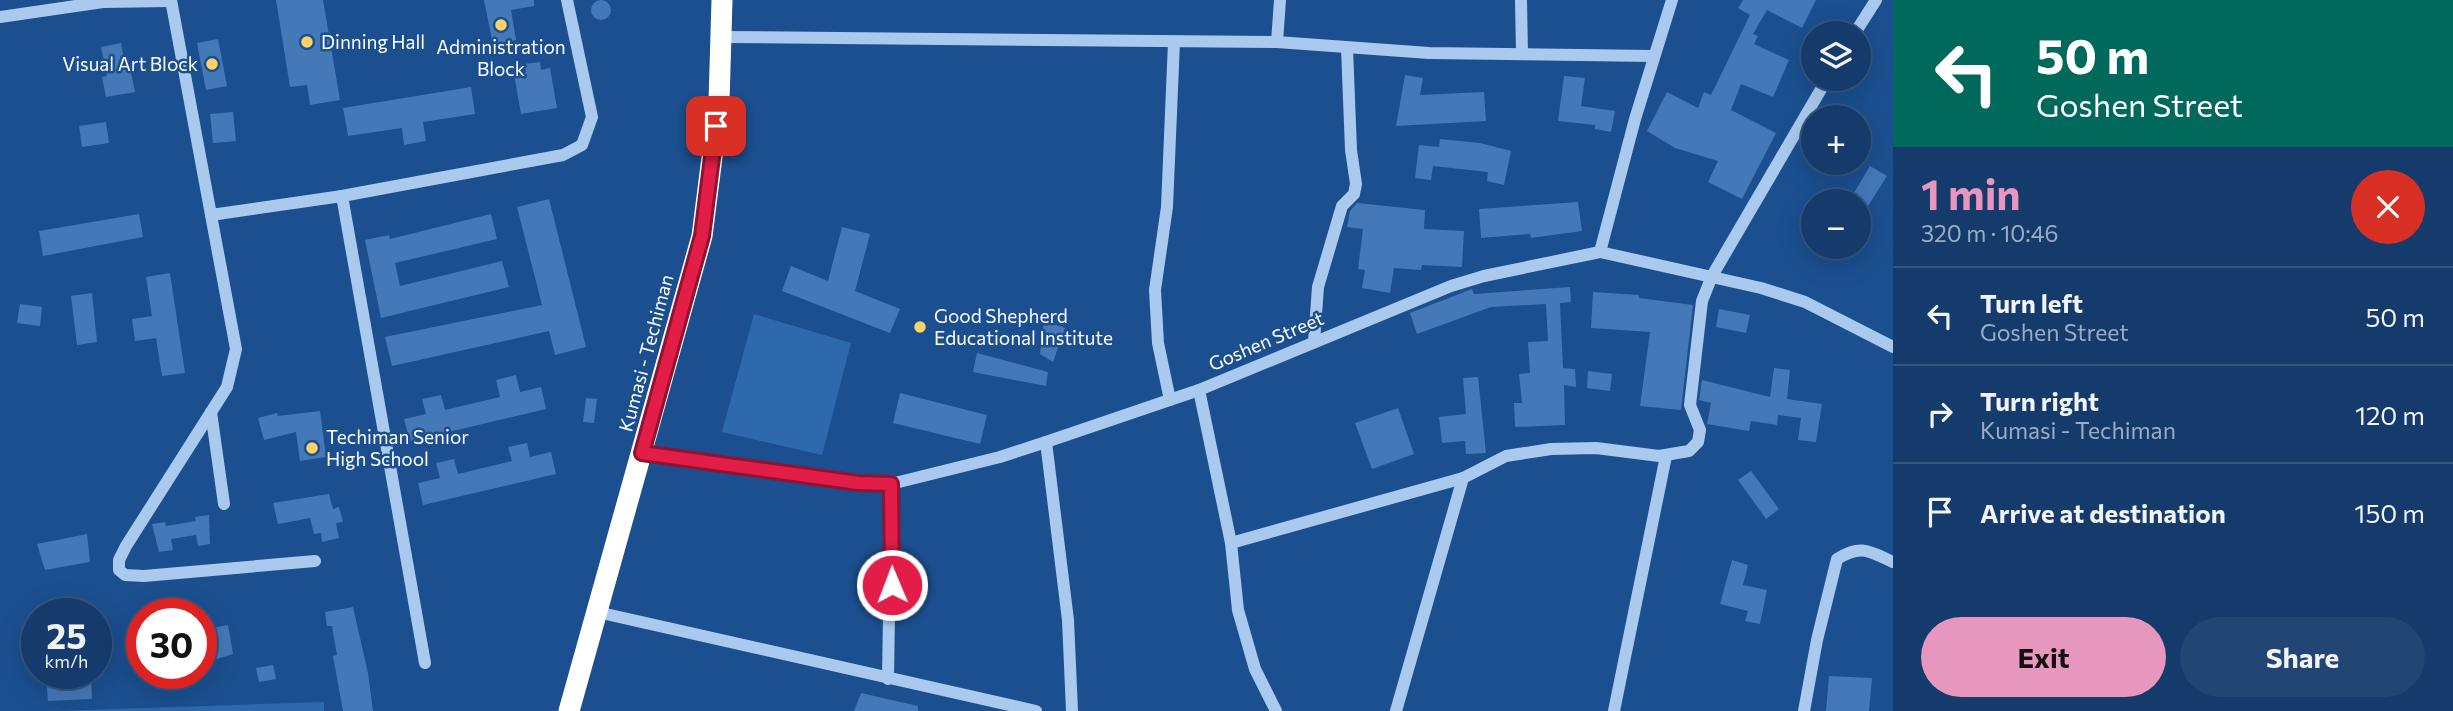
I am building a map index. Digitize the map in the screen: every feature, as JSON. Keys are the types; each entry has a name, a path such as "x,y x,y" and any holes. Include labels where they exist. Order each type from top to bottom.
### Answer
{"highway":[{"name":"Kumasi - Techiman","path":"569,711 702,236 712,173 723,37 722,0"}],"street":[{"path":"0,17 103,2 171,0 236,349 227,387 126,546 119,560 119,570 125,575 144,576 315,561"},
{"path":"211,215 342,196 564,155 582,145 592,117 567,0"},
{"path":"1278,42 1280,0"},
{"path":"1521,0 1522,54"},
{"path":"1600,252 1653,56 1672,0"},
{"path":"1863,21 1876,0"},
{"path":"723,37 1278,42 1348,48 1653,56"},
{"path":"1170,400 1158,343 1155,290 1167,207 1174,42"},
{"path":"1314,342 1318,287 1342,206 1354,194 1356,184 1351,150 1348,48"},
{"path":"1231,543 1463,478 1506,456 1551,449 1597,449 1666,456 1689,451 1698,442 1700,430 1690,405 1702,301 1712,276 1820,91"},
{"path":"342,196 425,663"},
{"name":"Goshen Street","path":"642,453 858,483 891,484 1000,457 1199,390 1451,286 1484,276 1600,252 1712,276 1805,302 1893,347"},
{"path":"1199,390 1231,543 1238,610 1255,669 1276,711"},
{"path":"211,412 224,504"},
{"path":"1046,442 1068,621 1072,711"},
{"path":"1614,711 1666,456"},
{"path":"1396,711 1463,478"},
{"path":"888,679 891,484"},
{"path":"1804,711 1815,651 1838,559 1852,550 1868,550 1893,562"},
{"path":"597,611 888,679 985,706 1036,711"}],"shaded area":[{"path":"754,314 851,343 822,455 722,432"},
{"path":"324,702 324,711 56,711"}],"building":[{"name":"Dinning Hall","path":"276,0 323,0 340,100 310,105 307,85 290,87"},
{"name":"Administration Block","path":"484,0 534,0 534,6 511,10 516,40 493,45"},
{"path":"601,0 608,3 611,10 608,17 601,20 594,17 591,10 594,3"},
{"path":"1743,0 1816,0 1806,21 1801,21 1801,27 1767,10 1753,34 1758,36 1754,44 1789,60 1773,97 1741,84 1731,110 1776,133 1742,199 1708,182 1718,161 1675,148 1647,131 1667,92 1698,108 1704,92 1711,95 1750,15 1738,8"},
{"name":"Visual Art Block","path":"218,39 227,86 206,90 197,43"},
{"path":"121,43 124,60 128,59 135,92 106,97 102,77 107,76 101,47"},
{"path":"540,62 541,70 550,68 557,108 521,114 514,74 526,72 524,64"},
{"path":"1405,75 1423,78 1420,95 1484,92 1486,121 1396,126"},
{"path":"1564,76 1585,78 1581,106 1615,111 1611,132 1595,129 1595,125 1558,121"},
{"path":"471,87 475,114 423,122 426,141 404,145 402,128 348,136 343,108"},
{"path":"233,112 236,141 213,143 210,114"},
{"path":"106,122 109,143 82,147 79,126"},
{"path":"1440,139 1480,143 1511,151 1504,185 1487,181 1488,172 1433,166 1431,180 1415,178 1419,145 1439,147"},
{"path":"1871,167 1887,176 1871,201 1871,189 1856,189 1865,175 1871,175"},
{"path":"549,199 586,347 555,355 549,331 392,366 385,337 542,305 517,207"},
{"path":"1578,202 1582,231 1531,238 1530,234 1481,238 1479,209"},
{"path":"1357,203 1425,210 1424,229 1464,231 1462,267 1422,265 1421,270 1394,268 1390,293 1362,288 1365,270 1358,269 1363,229 1347,227 1350,211"},
{"path":"139,214 143,237 43,256 39,231"},
{"path":"491,214 497,239 395,263 400,286 502,261 509,287 381,318 365,240 389,235 390,239"},
{"path":"842,227 870,234 855,291 900,309 890,333 782,291 791,266 828,281"},
{"path":"170,273 185,373 162,376 156,338 135,341 132,319 152,316 146,277"},
{"path":"1570,287 1571,302 1560,303 1563,368 1575,369 1576,387 1564,385 1565,425 1515,427 1514,403 1522,403 1519,374 1530,373 1528,342 1548,341 1546,304 1491,307 1417,334 1410,313 1472,289 1474,294"},
{"path":"1593,292 1639,295 1639,298 1693,305 1681,410 1640,406 1650,332 1591,328"},
{"path":"92,293 97,342 77,345 71,296"},
{"path":"20,304 42,307 40,326 17,323"},
{"path":"1719,309 1750,315 1746,333 1716,327"},
{"path":"1044,321 1065,328 1053,362 1040,354"},
{"path":"977,353 1048,372 1046,386 973,372"},
{"path":"1774,368 1790,370 1787,399 1822,404 1816,442 1798,440 1801,418 1778,415 1777,425 1751,421 1749,431 1707,424 1711,403 1699,400 1702,380 1770,397"},
{"path":"1588,371 1612,374 1610,391 1587,388"},
{"path":"516,375 520,392 541,387 546,409 410,441 404,419 426,414 422,399 441,395 445,410 500,397 496,380"},
{"path":"1478,377 1486,453 1466,454 1465,441 1442,443 1439,417 1466,414 1463,378"},
{"path":"900,393 987,415 980,444 893,423"},
{"path":"586,398 597,399 594,423 583,422"},
{"path":"1398,408 1414,454 1372,469 1355,423"},
{"path":"320,411 326,457 300,461 296,432 264,440 258,418 277,413 278,416"},
{"path":"527,443 530,457 551,452 556,474 423,505 418,483 440,478 436,463 454,459 458,474 512,461 508,447"},
{"path":"1751,471 1779,509 1766,519 1738,480"},
{"path":"329,494 333,509 339,507 343,522 336,523 339,538 322,542 321,533 314,534 310,518 278,524 273,503"},
{"path":"209,515 210,544 198,546 196,535 171,539 173,550 159,552 152,524 165,522 166,526 196,521 195,517"},
{"path":"87,534 90,562 45,570 37,544"},
{"path":"1732,560 1748,565 1743,585 1767,590 1760,624 1745,621 1748,611 1720,604"},
{"path":"353,607 368,673 373,711 343,711 333,656 337,655 332,626 327,626 325,612"},
{"path":"228,625 233,654 217,659 217,627"},
{"path":"273,665 276,679 259,682 256,668"},
{"path":"1829,676 1872,678 1869,711 1826,711"},
{"path":"47,689 92,689 92,699 48,701"},
{"path":"861,693 918,706 918,711 854,711"}],"place":[{"name":"Administration Block","path":"501,25"},
{"name":"Dinning Hall","path":"307,42"},
{"name":"Visual Art Block","path":"212,64"},
{"name":"Good Shepherd Educational Institute","path":"920,327"},
{"name":"Techiman Senior High School","path":"312,448"}],"route":[{"path":"716,126 702,236 642,453 858,483 891,484 892,585"}]}
